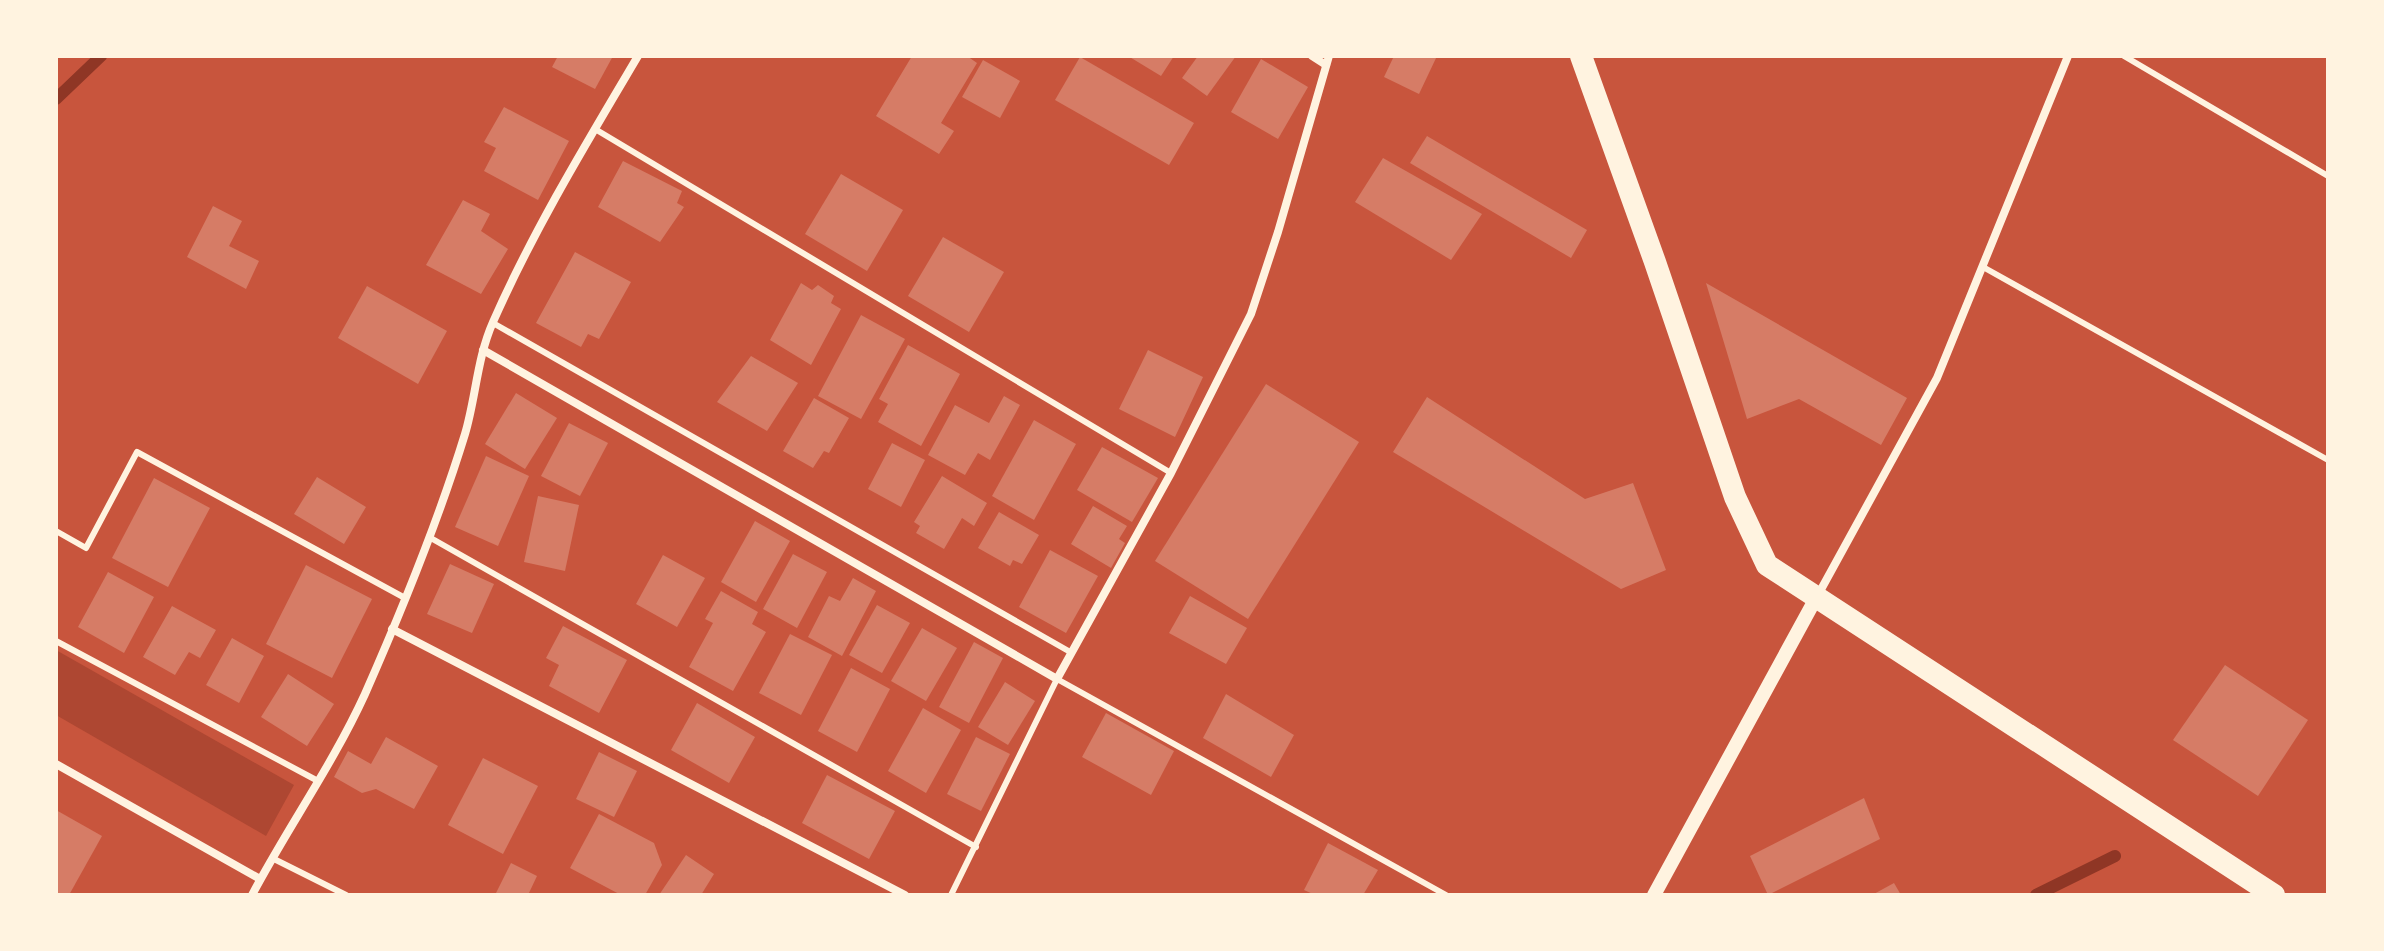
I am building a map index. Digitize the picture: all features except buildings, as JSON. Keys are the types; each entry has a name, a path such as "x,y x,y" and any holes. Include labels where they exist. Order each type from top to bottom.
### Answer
{"highway":[{"path":"1581,56 1735,497 1767,565 2274,895"}],"street":[{"path":"252,895 363,698 429,537 466,432 483,350 493,323 595,129 638,56"},
{"path":"483,350 1057,679 1171,473 1251,314 1328,60 1312,56"},
{"path":"1654,895 1937,378 2068,56"},
{"path":"392,629 905,895"},
{"path":"56,764 260,879"}],"lane":[{"path":"2124,56 2328,176"},
{"path":"595,129 1171,473"},
{"path":"1983,267 2328,460"},
{"path":"493,323 1072,653"},
{"path":"56,531 86,548 137,452 405,598"},
{"path":"429,537 976,847"},
{"path":"56,641 318,781"},
{"path":"951,895 1057,679 1446,895"},
{"path":"274,859 346,895"}],"shaded area":[{"path":"56,650 294,785 266,836 56,715"}],"waterway":[{"path":"56,99 101,56"},
{"path":"2036,895 2115,856"}]}
